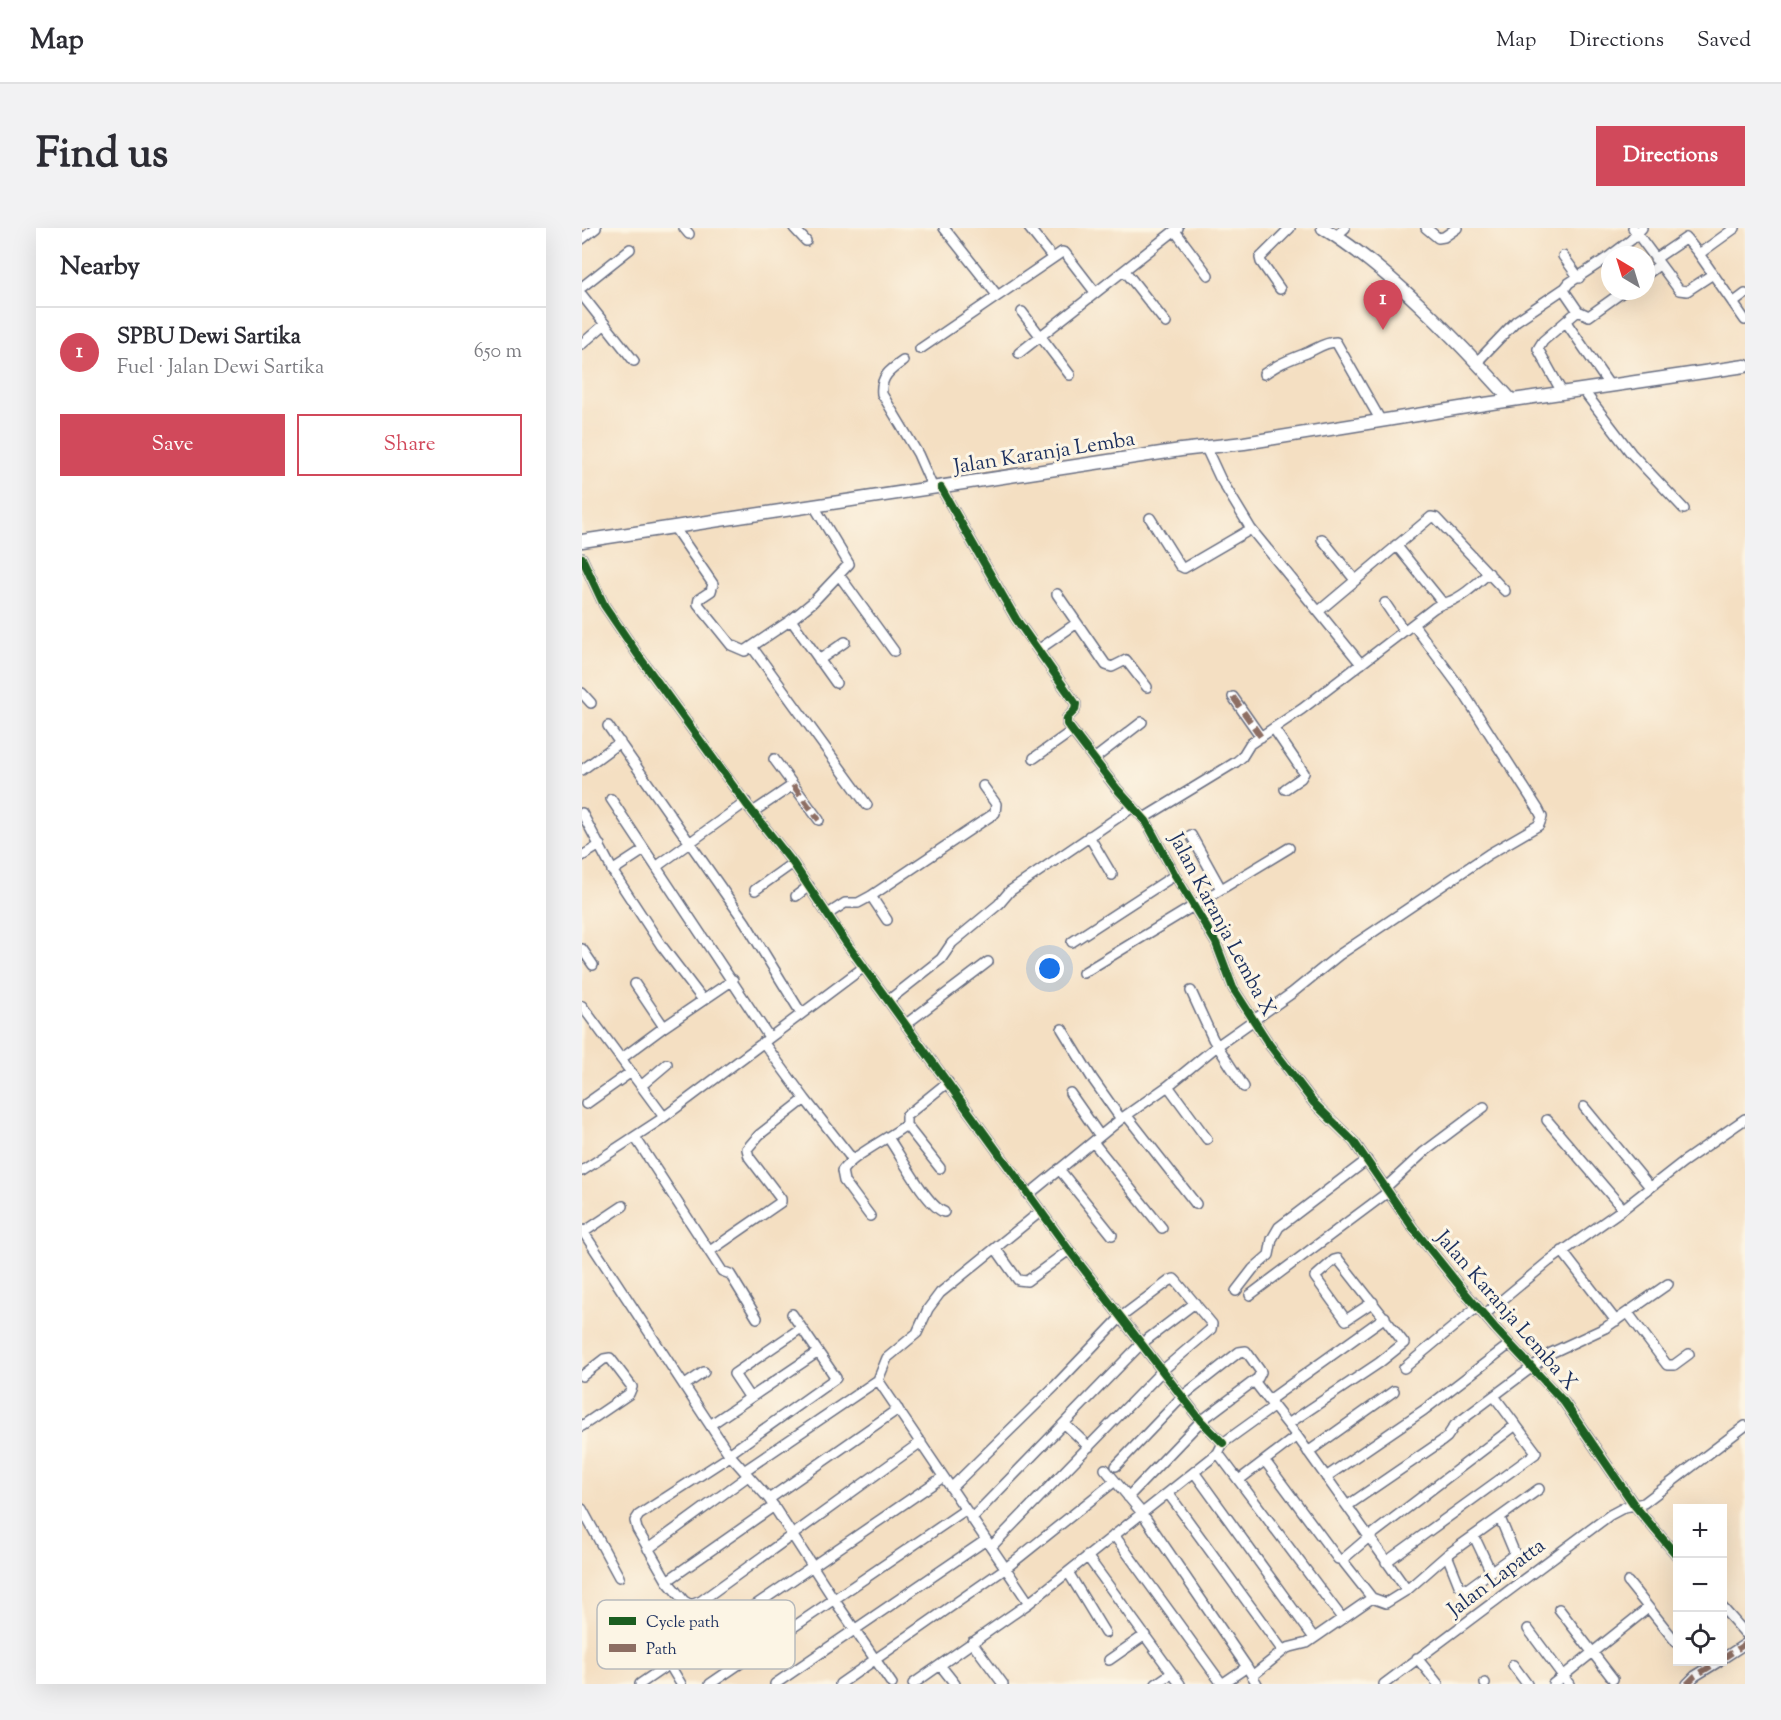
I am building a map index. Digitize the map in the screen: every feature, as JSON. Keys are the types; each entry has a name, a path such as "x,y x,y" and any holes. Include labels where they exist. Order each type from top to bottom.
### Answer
{"main road":[{"path":"1332,230 1398,286 1477,362 1511,400"},
{"name":"Jalan Karanja Lemba","path":"582,541 1745,366"},
{"path":"1485,404 1493,380"}],"street":[{"path":"582,239 596,228"},
{"path":"794,228 806,241"},
{"path":"944,228 997,294"},
{"path":"1029,228 1052,257"},
{"path":"1280,289 1260,258 1290,228"},
{"path":"1426,228 1438,238 1444,237 1457,228"},
{"path":"1699,254 1735,228"},
{"path":"1018,353 1176,230 1208,275"},
{"path":"1620,246 1638,230 1657,262 1681,291 1687,291 1713,274"},
{"path":"1655,264 1686,238 1745,320"},
{"path":"582,287 630,249"},
{"path":"920,349 997,294 1052,257 1064,252 1095,292"},
{"path":"1563,256 1579,278"},
{"path":"1477,362 1516,321 1601,262"},
{"path":"1125,271 1166,323"},
{"path":"1565,288 1565,292 1578,311 1585,316 1590,316 1612,300"},
{"path":"1733,303 1745,294"},
{"path":"582,295 634,361"},
{"path":"1563,394 1538,349 1543,341 1578,311"},
{"path":"1022,312 1070,375"},
{"path":"1566,322 1610,386"},
{"path":"582,344 605,324"},
{"path":"1264,374 1288,359 1324,344 1336,342 1381,421"},
{"path":"903,361 884,377 882,391 884,398 1016,619 1076,704 1075,710 1066,720 1072,730 1034,758"},
{"path":"1583,390 1631,453 1684,509"},
{"path":"1206,448 1220,478 1251,529 1361,664"},
{"path":"674,527 713,584 711,591 698,601 700,608 732,647 744,651 791,620 816,599 849,564 814,506"},
{"path":"1319,611 1429,518 1435,517 1505,591"},
{"path":"1150,518 1180,566 1184,568 1190,567 1251,529"},
{"path":"1322,539 1355,580"},
{"path":"1396,545 1442,602"},
{"path":"582,558 604,605 638,655 793,863 864,967 1028,1195 1201,1421 1223,1443"},
{"path":"1144,818 1236,762 1250,744 1274,729 1442,602 1455,600 1489,573"},
{"path":"838,576 894,651"},
{"path":"1057,594 1106,665 1112,666 1125,660 1147,687"},
{"path":"1385,603 1404,631"},
{"path":"791,620 836,683"},
{"path":"1038,650 1077,623"},
{"path":"1028,1195 1124,1117 1168,1086 1252,1020 1292,993 1339,955 1489,854 1531,830 1541,821 1538,809 1505,756 1453,677 1413,624"},
{"path":"819,660 845,642"},
{"path":"752,647 867,805"},
{"path":"582,693 591,703"},
{"path":"1233,697 1261,737"},
{"path":"1094,759 1142,722"},
{"path":"608,726 745,922 801,1013"},
{"path":"1274,729 1304,773 1301,778 1285,789"},
{"name":"Jalan Karanja Lemba X","path":"1072,730 1144,818 1216,943 1227,976 1252,1020 1303,1089 1319,1108 1343,1130 1367,1160 1413,1228 1481,1311 1574,1416 1635,1506 1673,1552"},
{"path":"582,770 620,742"},
{"path":"774,759 819,820"},
{"path":"753,812 793,785"},
{"path":"828,914 845,903 858,903 871,896 995,813 996,804 984,786"},
{"path":"611,799 733,980 766,1040 804,1099 849,1155 854,1158"},
{"path":"656,867 746,802"},
{"path":"889,1000 941,958 952,943 999,904 1010,891 1133,807"},
{"path":"582,813 612,871 661,945 703,1000"},
{"path":"1191,835 1221,889"},
{"path":"1089,836 1112,875"},
{"path":"582,856 600,845"},
{"path":"1083,974 1289,848"},
{"path":"612,871 644,850"},
{"path":"755,890 793,863"},
{"path":"1072,942 1175,875"},
{"path":"796,896 809,886"},
{"path":"871,896 887,920"},
{"path":"582,949 593,965"},
{"path":"906,1024 988,962"},
{"path":"582,1171 664,1117 864,967"},
{"path":"621,1059 733,980"},
{"path":"635,984 664,1027"},
{"path":"1191,991 1217,1046 1244,1087"},
{"path":"582,1006 664,1117"},
{"path":"1062,1029 1092,1078 1196,1204"},
{"path":"641,1086 667,1064"},
{"path":"586,1104 631,1072"},
{"path":"940,1168 906,1125 905,1119 948,1082"},
{"path":"1168,1086 1207,1139"},
{"path":"1070,1093 1097,1139 1162,1228"},
{"path":"710,1251 781,1202 749,1157 747,1147 804,1099"},
{"path":"1250,1295 1387,1190 1424,1152 1484,1107"},
{"path":"1584,1107 1650,1187"},
{"path":"1404,1368 1745,1119"},
{"path":"1547,1120 1623,1209"},
{"path":"870,1216 841,1174 854,1158 889,1138 906,1125"},
{"path":"635,1137 722,1271 730,1274 757,1318"},
{"path":"889,1138 931,1201 940,1211 944,1212"},
{"path":"1236,1291 1253,1269 1269,1255 1272,1239 1279,1227 1367,1160"},
{"path":"1059,1169 1112,1235"},
{"path":"623,1206 583,1231 729,1455 771,1502 892,1684"},
{"path":"648,1549 746,1474 878,1380 887,1358 917,1333 928,1309 940,1293 1041,1211"},
{"path":"996,1249 1018,1280 1022,1282 1027,1281 1069,1250"},
{"path":"1562,1251 1616,1321"},
{"path":"1288,1424 1402,1346 1403,1342 1385,1317 1373,1302 1338,1259 1315,1277 1346,1320 1373,1302"},
{"path":"775,1684 854,1629 988,1543 1089,1447 1162,1370 1212,1328 1212,1324 1176,1281 1172,1280 1121,1317 1055,1386 951,1488"},
{"path":"1347,1506 1442,1442 1455,1425 1532,1367 1563,1346 1616,1321 1668,1284"},
{"path":"971,1519 1142,1344 1195,1303"},
{"path":"1628,1313 1667,1365 1674,1365 1689,1354"},
{"path":"683,1600 648,1549 635,1521 639,1515 729,1455 836,1378 792,1314"},
{"path":"1272,1405 1272,1398 1385,1317"},
{"path":"750,1398 734,1374 801,1328"},
{"path":"1326,1476 1424,1410 1510,1344"},
{"path":"1116,1466 1183,1396 1242,1351 1246,1351 1261,1372 1254,1381 1201,1421 1128,1497"},
{"path":"710,1425 818,1352"},
{"path":"582,1376 604,1359 610,1358 632,1387 629,1394 582,1426"},
{"path":"685,1385 704,1372"},
{"path":"878,1380 1029,1604"},
{"path":"1254,1381 1297,1436 1407,1590"},
{"path":"1308,1452 1394,1391"},
{"path":"1386,1562 1535,1454 1536,1452 1494,1396"},
{"path":"913,1684 1029,1604 1218,1453 1223,1443 1272,1405"},
{"path":"668,1581 898,1409"},
{"path":"1065,1424 1089,1447"},
{"path":"1342,1560 1516,1425"},
{"name":"Jalan Lapatta","path":"1384,1684 1610,1515 1625,1507 1635,1506 1650,1499 1745,1426"},
{"path":"1239,1480 1297,1436"},
{"path":"702,1600 921,1442"},
{"path":"1218,1453 1342,1618"},
{"path":"1265,1461 1338,1559 1342,1560 1372,1598 1386,1603 1407,1590 1447,1555 1539,1489"},
{"path":"1105,1469 1142,1513 1254,1680 1283,1651 1304,1645 1372,1598"},
{"path":"1194,1472 1314,1638"},
{"path":"763,1600 943,1477"},
{"path":"840,1684 1006,1568 1115,1481"},
{"path":"1168,1493 1283,1651"},
{"path":"582,1509 619,1577"},
{"path":"795,1625 965,1509"},
{"path":"1447,1555 1464,1589 1491,1572 1515,1552 1500,1518"},
{"path":"1114,1535 1222,1684 1247,1667"},
{"path":"1474,1536 1491,1572"},
{"path":"1088,1556 1180,1684"},
{"path":"1068,1572 1105,1633"},
{"path":"1628,1582 1673,1638"},
{"path":"1553,1684 1566,1680 1594,1652 1648,1608"},
{"path":"1559,1609 1613,1679"},
{"path":"1727,1612 1745,1633"},
{"path":"1528,1629 1566,1680"},
{"path":"1109,1660 1144,1635"},
{"path":"972,1642 1003,1684"},
{"path":"1727,1656 1745,1644"},
{"path":"1417,1659 1438,1684"},
{"path":"940,1665 955,1684"},
{"path":"1514,1665 1527,1684"},
{"path":"1687,1684 1711,1666"},
{"path":"640,1684 662,1669"},
{"path":"672,1669 681,1684"},
{"path":"710,1684 731,1669"},
{"path":"1156,1684 1172,1673"}],"marked path":[{"path":"1233,697 1261,737"},
{"path":"793,785 819,820"},
{"path":"1727,1656 1745,1644"},
{"path":"1687,1684 1711,1666"}],"cycle path":[{"path":"941,488 1016,619 1076,704 1075,710 1067,718 1067,724 1117,789 1146,821 1216,943 1233,988 1269,1044 1314,1103 1354,1142 1413,1228 1462,1289 1564,1402 1635,1506 1673,1551"},
{"path":"582,558 604,605 638,655 747,805 793,863 847,944 1069,1250 1201,1421 1223,1443"}],"place":[{"name":"SPBU Dewi Sartika","path":"1383,330"}]}
